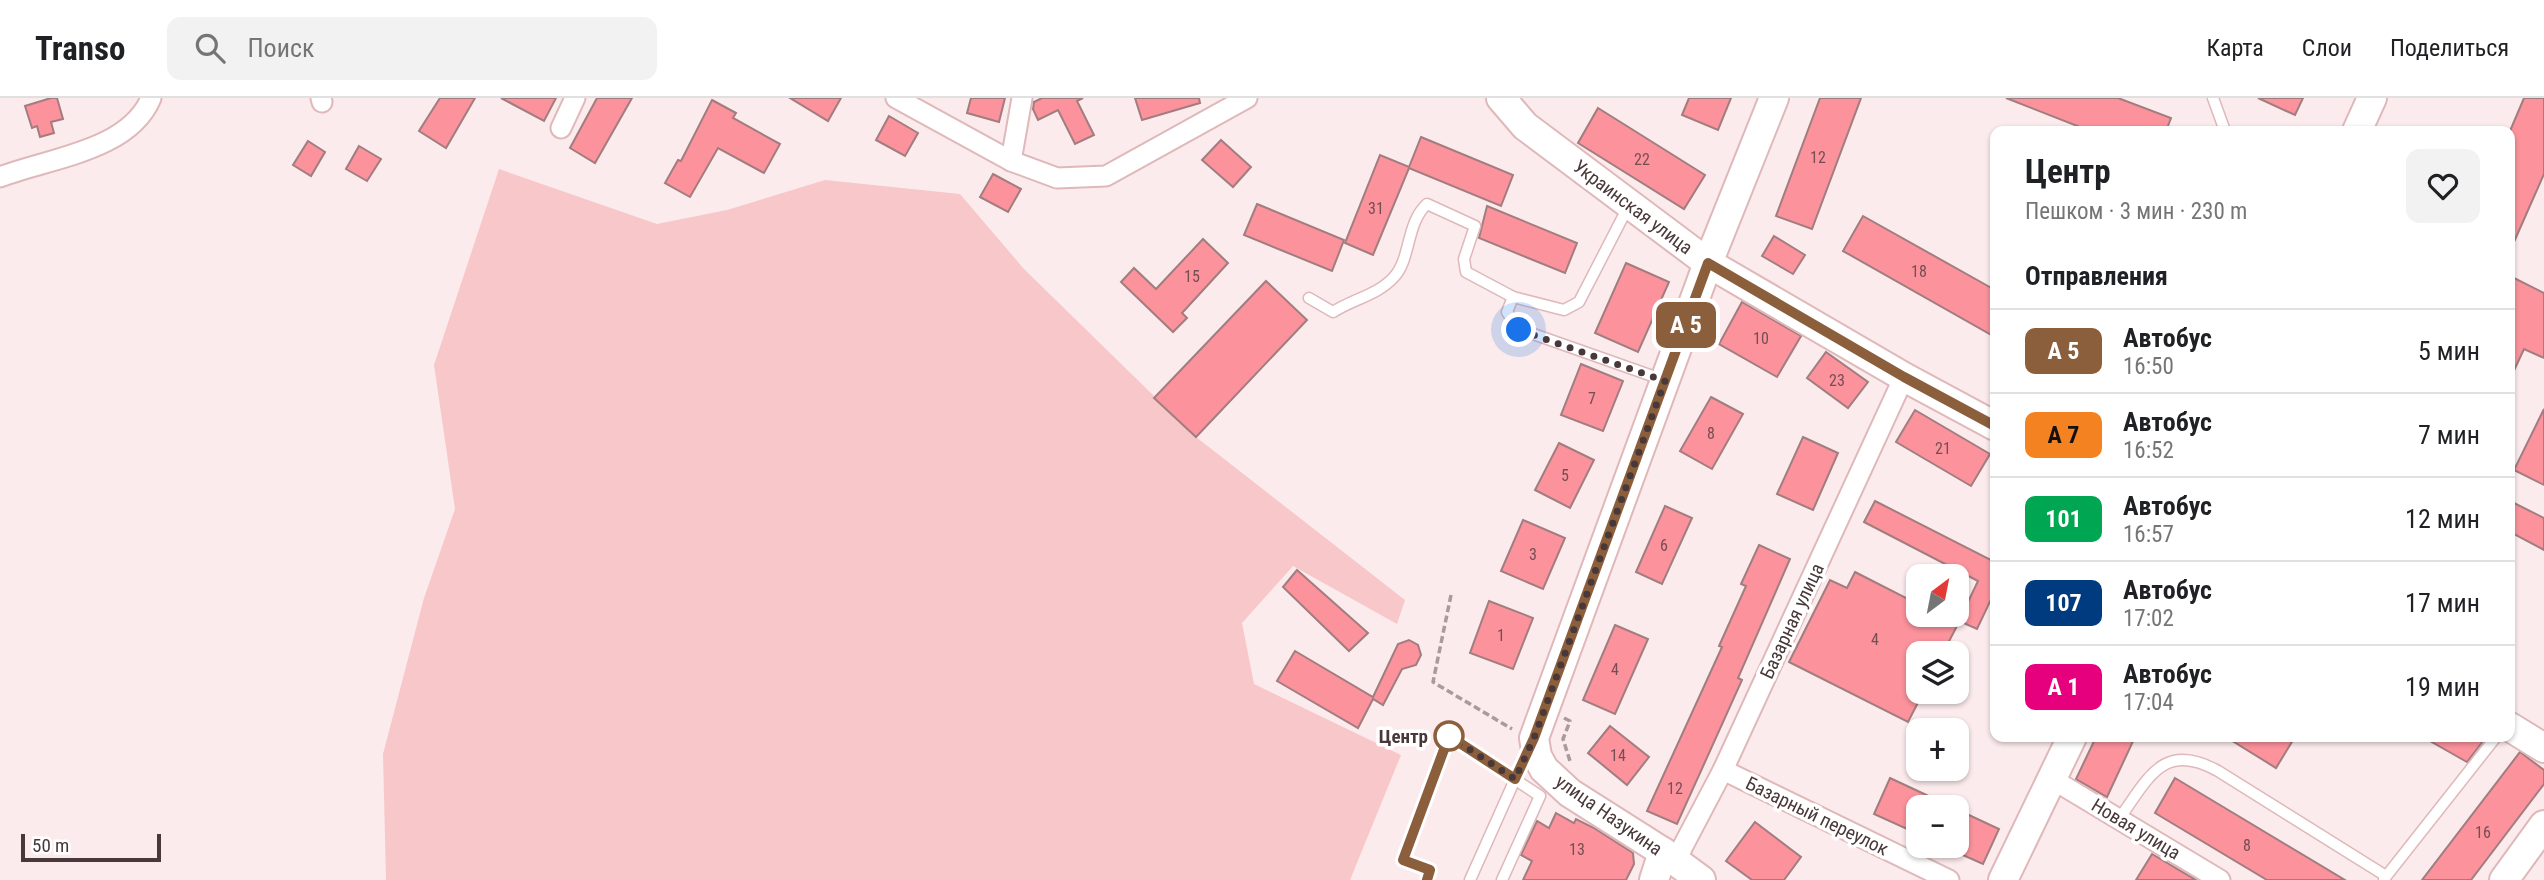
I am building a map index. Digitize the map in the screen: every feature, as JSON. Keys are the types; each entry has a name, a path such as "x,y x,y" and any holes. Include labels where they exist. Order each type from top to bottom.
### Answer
{"main road":[{"name":"Украинская улица","path":"1501,98 1525,126 1708,263 1904,377 1990,423"},
{"path":"1525,729 1665,381 1708,263 1774,98"},
{"path":"2359,126 2372,98"},
{"name":"улица Назукина","path":"1525,729 1544,769 1570,793 1670,857 1700,880"},
{"path":"2515,730 2544,748"},
{"path":"2003,880 2070,742"},
{"path":"2504,880 2544,825"},
{"path":"1654,880 1670,857"}],"street":[{"path":"0,177 35,163 101,146 145,113 151,98"},
{"path":"561,128 575,98"},
{"path":"896,98 1011,161 1057,178 1106,176 1247,98"},
{"path":"1011,161 1022,98"},
{"name":"Базарная улица","path":"1670,857 1682,848 1723,770 1904,377"},
{"name":"Базарный переулок","path":"1723,770 1949,880"},
{"name":"Новая улица","path":"2052,779 2220,880"}],"lane":[{"path":"2213,98 2223,126"},
{"path":"1309,298 1333,312 1375,292 1396,276 1418,212 1427,204 1475,226 1464,259 1466,272 1513,298 1564,310 1579,302 1629,204"},
{"path":"1513,298 1507,312 1519,330 1665,381"},
{"path":"1470,880 1515,779 1525,729"},
{"path":"1427,880 1430,870 1403,860 1449,736 1540,796 1502,880"},
{"path":"2119,819 2152,773 2168,762 2183,757 2200,761 2218,771 2385,878 2492,742"}],"path":[{"path":"1451,595 1433,682 1512,729 1525,729"}],"shaded area":[{"path":"499,169 657,224 727,210 825,180 960,194 1024,269 1196,437 1405,600 1397,624 1293,566 1242,623 1254,684 1401,755 1350,880 386,880 383,754 424,598 455,509 434,365"}],"building":[{"path":"57,98 63,119 51,122 54,133 40,137 37,126 32,128 25,106"},
{"path":"440,98 475,98 446,148 419,131"},
{"path":"501,98 556,98 544,121"},
{"path":"597,98 632,98 595,163 570,148"},
{"path":"790,98 841,98 828,121"},
{"path":"971,98 1005,98 999,122 967,113"},
{"path":"1042,98 1083,98 1077,101 1094,135 1075,144 1058,110 1038,120 1033,109 1034,102"},
{"path":"1135,98 1199,98 1200,103 1142,120"},
{"path":"1689,98 1731,98 1718,130 1682,115"},
{"path":"1820,98 1861,98 1812,229 1776,216"},
{"path":"2006,98 2118,98 2171,118 2168,126 2077,126"},
{"path":"2258,98 2303,98 2295,115"},
{"path":"2524,98 2544,98 2544,174 2515,240 2515,126 2512,126"},
{"path":"712,100 736,113 733,118 780,144 764,173 718,148 690,197 665,183 678,160 681,161"},
{"path":"1598,108 1705,175 1684,209 1578,143"},
{"path":"889,116 918,133 905,156 876,140"},
{"path":"1421,137 1513,175 1501,206 1409,168 1373,255 1345,243 1380,155 1409,167"},
{"path":"1221,140 1251,167 1233,187 1202,160"},
{"path":"308,141 325,152 311,176 293,165"},
{"path":"359,146 381,159 367,181 346,169"},
{"path":"993,174 1021,189 1008,212 980,197"},
{"path":"1257,204 1344,240 1332,271 1244,235"},
{"path":"1487,206 1577,243 1565,273 1479,238"},
{"path":"1863,216 1990,287 1990,334 1843,251"},
{"path":"1774,236 1805,255 1793,274 1762,256"},
{"path":"1203,239 1228,263 1182,313 1187,318 1173,332 1121,282 1134,268 1156,289"},
{"path":"1626,263 1669,282 1638,352 1595,333"},
{"path":"2515,278 2544,293 2544,358 2524,349 2515,368"},
{"path":"1266,281 1307,320 1196,437 1154,398"},
{"path":"1742,302 1801,336 1777,377 1719,344"},
{"path":"1826,352 1868,382 1848,408 1807,378"},
{"path":"1581,364 1623,381 1603,431 1561,415"},
{"path":"1711,397 1743,414 1712,469 1680,451"},
{"path":"2544,409 2544,485 2515,470"},
{"path":"1915,410 1990,454 1971,486 1896,442"},
{"path":"1803,437 1838,453 1813,510 1777,494"},
{"path":"1559,443 1594,460 1570,508 1535,490"},
{"path":"1875,501 1990,559 1990,602 1977,629 1969,625 1969,600 1978,581 1969,576 1969,564 1945,564 1864,522"},
{"path":"2515,504 2544,518 2544,550 2515,535"},
{"path":"1665,506 1692,518 1662,584 1636,572"},
{"path":"1523,520 1565,538 1543,589 1501,571"},
{"path":"1759,545 1790,559 1738,678 1742,680 1677,824 1647,811 1722,647 1719,646 1746,586 1741,584"},
{"path":"1297,570 1368,633 1349,651 1283,587"},
{"path":"1855,572 1906,598 1906,627 1956,627 1949,641 1906,641 1906,704 1917,704 1906,721 1789,662 1830,580 1847,588"},
{"path":"1489,601 1533,618 1513,669 1470,653"},
{"path":"1615,625 1648,639 1615,714 1583,700"},
{"path":"1409,640 1418,645 1421,655 1416,665 1402,669 1383,705 1373,699 1358,728 1277,681 1295,651 1373,697 1398,644"},
{"path":"1610,726 1649,757 1627,785 1588,753"},
{"path":"2094,742 2133,742 2107,797 2076,779"},
{"path":"2234,742 2292,742 2276,768"},
{"path":"2432,742 2482,742 2467,762"},
{"path":"2520,752 2544,770 2544,784 2471,880 2422,880"},
{"path":"1890,778 1926,795 1906,795 1906,829 1874,814"},
{"path":"2175,778 2345,880 2267,880 2155,813"},
{"path":"1556,813 1574,823 1576,819 1594,828 1633,853 1634,864 1626,880 1523,880 1532,861 1521,855 1537,821 1549,828"},
{"path":"1969,815 1999,829 1983,864 1969,858"},
{"path":"1755,822 1801,857 1784,880 1752,880 1726,861"},
{"path":"2152,854 2196,880 2136,880"}],"bus line":[{"path":"1427,880 1430,870 1403,860 1449,736 1515,779 1534,738 1708,263 1904,377 1990,423"}],"place":[{"name":"Центр","path":"1449,736"}],"route":[{"path":"1449,736 1515,779 1534,738 1665,381 1519,330"}]}
